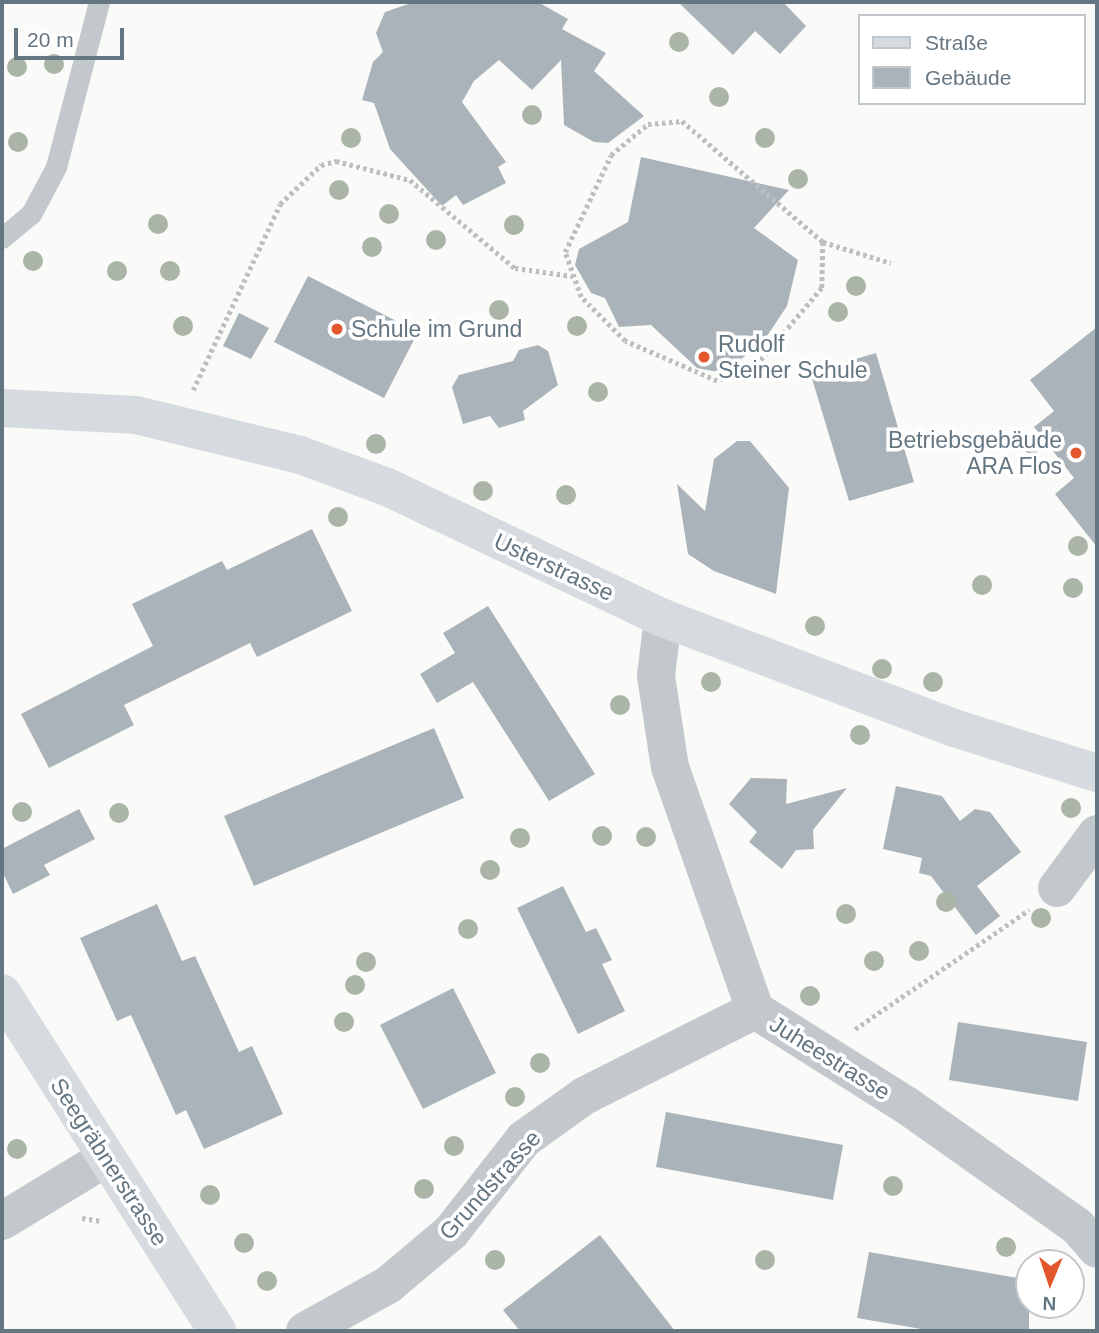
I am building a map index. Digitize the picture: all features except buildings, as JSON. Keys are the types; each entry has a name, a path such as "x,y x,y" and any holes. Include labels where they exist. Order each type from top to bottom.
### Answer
{"main road":[{"name":"Usterstrasse","path":"2,408 180,423 240,436 387,487 663,618 954,728 1097,773"},
{"name":"Seegräbnerstrasse","path":"2,993 217,1331"}],"street":[{"name":"Juheestrasse","path":"663,618 656,676 670,766 755,1010 916,1112 1077,1226 1097,1249"},
{"path":"1057,888 1097,834"},
{"name":"Grundstrasse","path":"305,1331 388,1285 443,1239 524,1139 584,1096 755,1010"},
{"path":"2,1221 106,1158"}],"lane":[{"path":"2,238 31,214 56,167 99,2"}],"path":[{"path":"823,242 822,288 756,366 717,381 625,341 581,297 565,252 611,155 648,124 682,121 823,242 891,263"},
{"path":"180,423 280,204 321,165 354,162 410,180 515,268 572,276"},
{"path":"818,1051 916,992 1057,888"}],"place":[{"name":"Schule im Grund","path":"337,329"},
{"name":"Rudolf Steiner Schule","path":"704,357"},
{"name":"Betriebsgebäude ARA Flos","path":"1076,453"}]}
